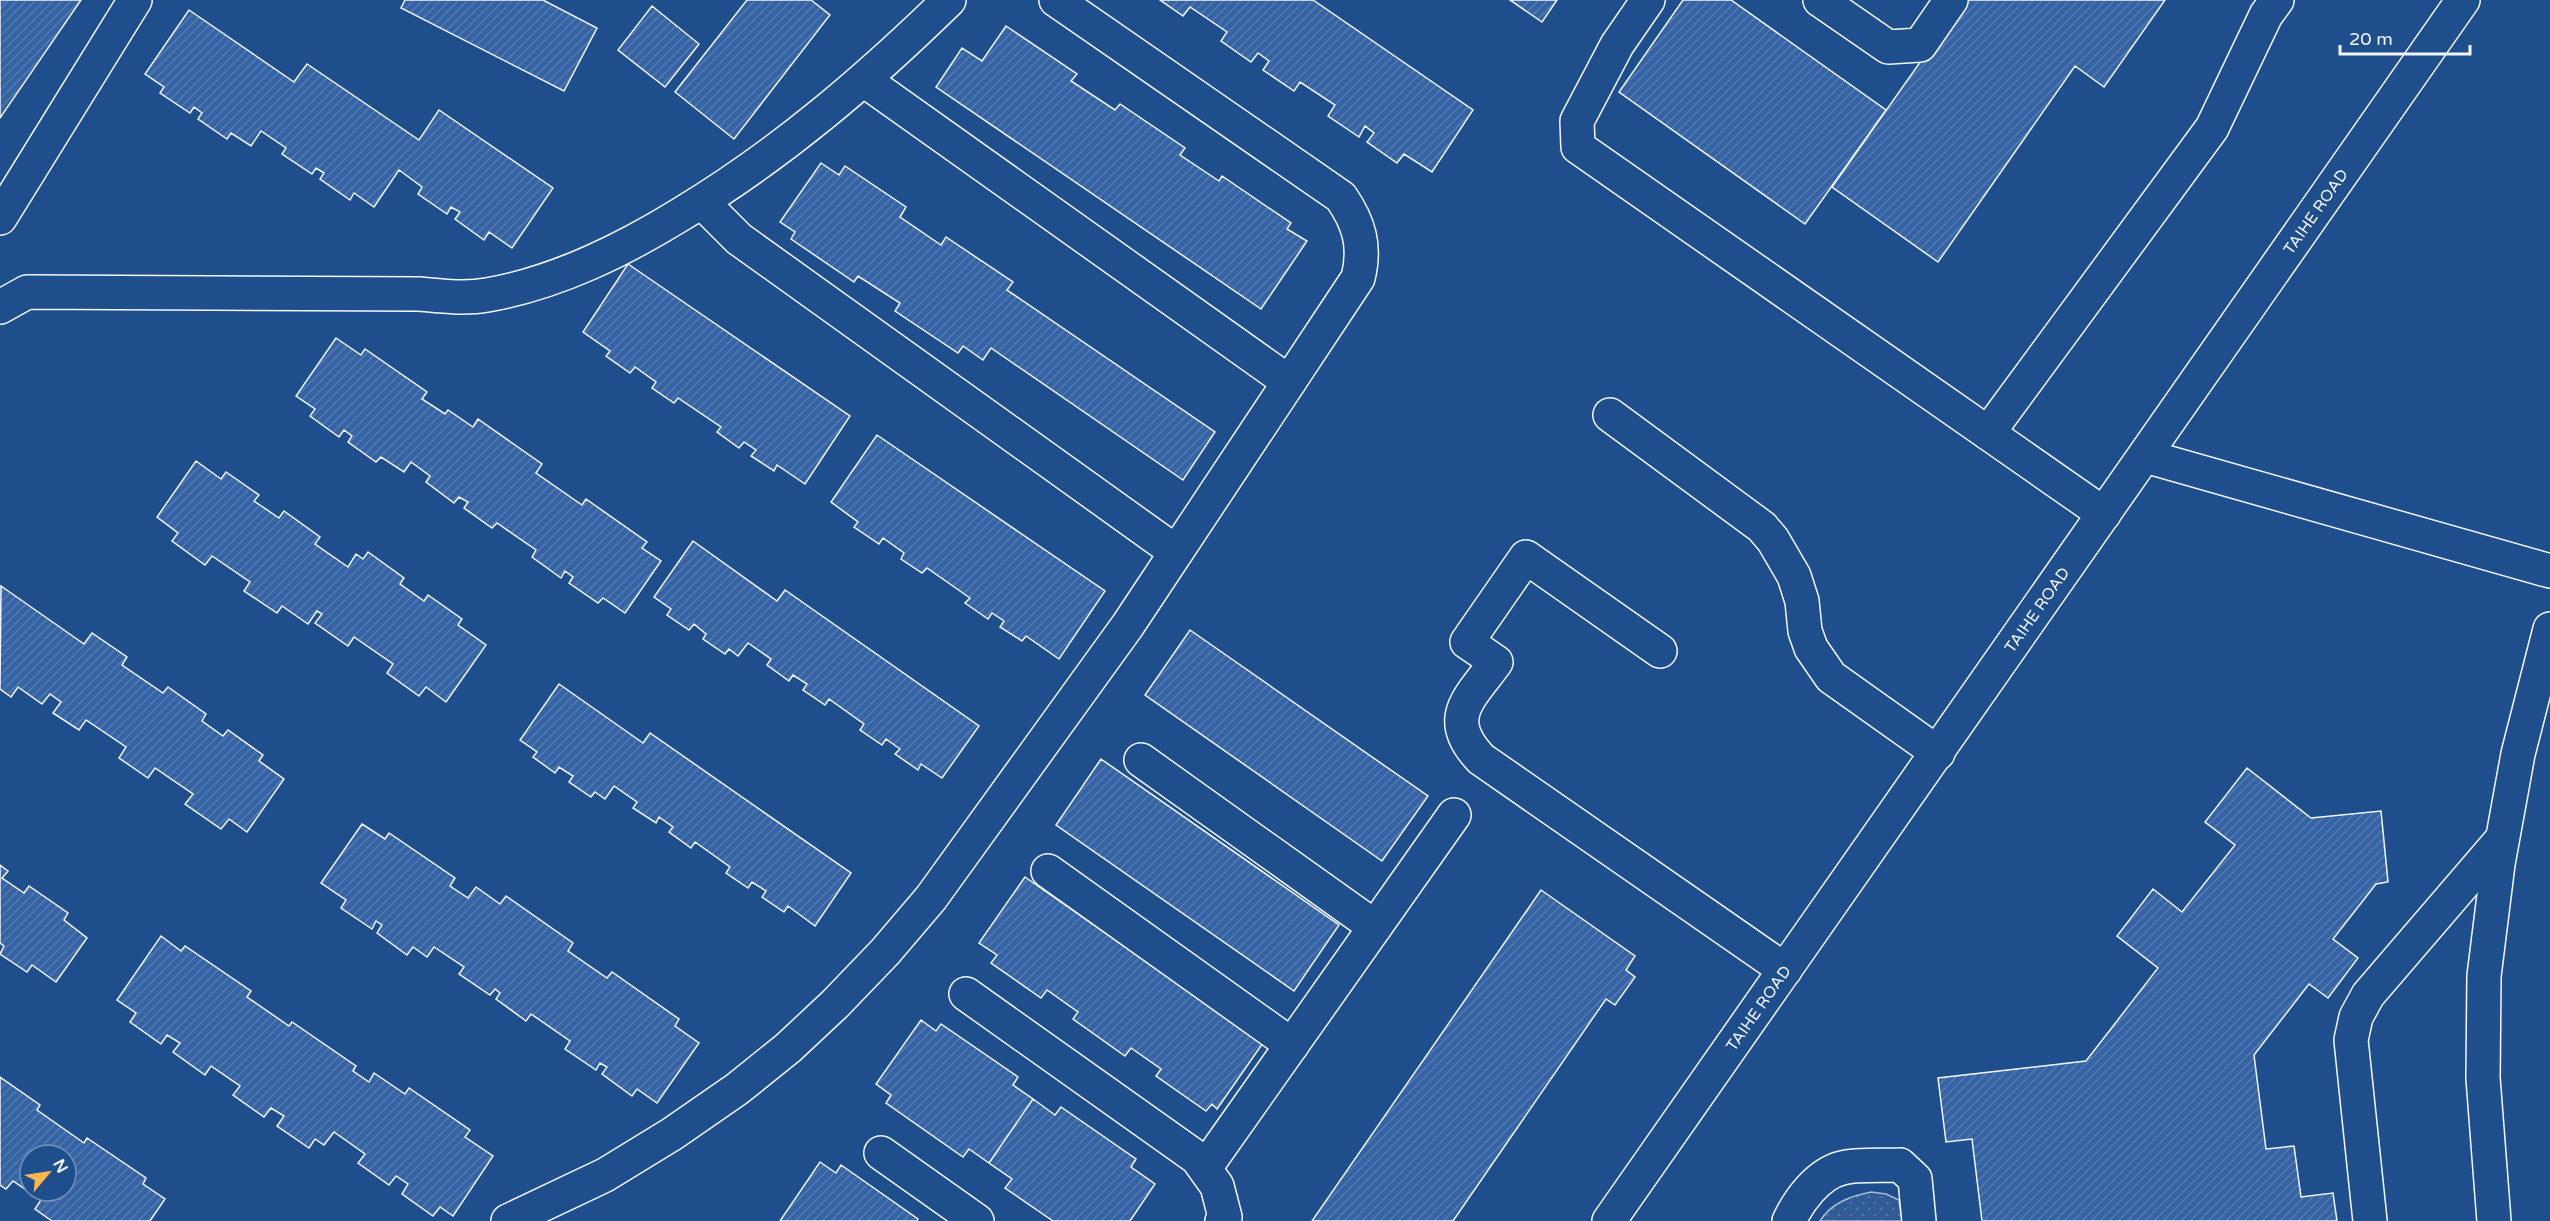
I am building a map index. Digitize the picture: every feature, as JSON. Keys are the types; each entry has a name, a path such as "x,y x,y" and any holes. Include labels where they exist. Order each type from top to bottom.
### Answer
{"street":[{"path":"0,218 135,0"},
{"path":"0,307 27,292 419,294 452,297 485,295 541,282 607,255 649,234 702,202 784,146 864,80 949,0"},
{"path":"508,1221 604,1175 672,1134 737,1089 788,1048 885,952 931,898 1128,625 1358,278 1362,260 1362,241 1358,225 1341,196 1056,0"},
{"path":"1648,0 1617,45 1577,121 1578,147 2104,514"},
{"path":"1820,0 1888,47 1920,45 1951,0"},
{"path":"1988,433 2212,128 2266,15 2277,0"},
{"name":"TAIHE ROAD","path":"1609,1221 2463,0"},
{"path":"864,80 1289,382"},
{"path":"702,202 739,239 1176,552"},
{"path":"1610,415 1762,527 1782,554 1794,576 1802,601 1805,631 1820,663 1831,677 1938,753"},
{"path":"2145,456 2550,571"},
{"path":"1660,651 1526,557 1467,642 1496,662 1463,708 1463,732 1469,747 1481,759 1785,970"},
{"path":"2494,1221 2483,1078 2484,976 2502,839 2518,754 2550,629"},
{"path":"1140,760 1375,927"},
{"path":"1205,1168 1454,815"},
{"path":"2370,1221 2351,1040 2356,1017 2368,995 2502,839"},
{"path":"1048,871 1292,1045"},
{"path":"966,994 1197,1158 1217,1186 1225,1217 1222,1221"},
{"path":"881,1153 977,1221"},
{"path":"1789,1221 1808,1192 1820,1181 1842,1168 1900,1165 1915,1179 1919,1221"}],"shaded area":[{"path":"1871,1192 1886,1194 1899,1200 1902,1221 1820,1221 1830,1209 1842,1201"}],"building":[{"path":"0,0 81,0 0,118"},
{"path":"405,0 543,0 597,28 564,91 401,8"},
{"path":"747,0 811,0 830,15 734,139 675,92"},
{"path":"1160,0 1313,0 1473,110 1432,172 1404,154 1397,163 1367,142 1374,133 1365,126 1359,137 1328,116 1335,105 1300,82 1294,91 1263,70 1269,61 1258,53 1251,62 1221,41 1227,32 1190,7 1183,16"},
{"path":"1510,0 1557,0 1542,22"},
{"path":"1683,0 1731,0 1886,110 1805,224 1619,92"},
{"path":"1964,0 2165,0 2104,87 2075,66 1938,262 1832,187"},
{"path":"652,6 699,44 665,87 618,50"},
{"path":"189,10 294,82 307,64 419,140 439,110 553,188 512,248 489,232 484,240 455,219 460,212 451,207 447,214 418,194 422,187 399,170 374,207 354,193 350,200 320,179 324,173 316,168 312,174 282,154 286,148 261,131 251,146 231,133 227,139 198,119 202,113 194,107 190,113 160,93 164,87 145,74"},
{"path":"1006,26 1077,74 1071,81 1115,110 1120,104 1185,148 1180,155 1219,181 1222,176 1291,223 1287,229 1307,241 1261,309 936,87 962,48 982,61"},
{"path":"821,163 839,175 845,166 906,207 900,217 941,245 946,237 1013,282 1007,290 1215,432 1183,480 991,348 983,360 963,346 958,353 895,311 900,303 858,276 854,282 791,239 795,232 780,222"},
{"path":"628,264 850,416 805,484 777,465 774,471 751,456 756,450 744,442 739,448 717,432 721,427 678,398 674,403 652,388 656,382 635,367 630,373 606,356 610,351 583,332"},
{"path":"336,338 361,355 365,349 427,392 422,399 445,414 448,410 473,427 478,419 542,464 536,473 582,505 586,499 647,542 642,548 661,561 625,613 603,598 598,603 569,583 573,577 565,571 561,578 532,557 536,550 497,523 492,528 464,508 468,502 459,497 454,503 426,482 430,476 411,462 404,472 381,457 376,462 348,442 352,436 344,430 339,437 310,416 315,409 296,396"},
{"path":"877,435 1105,591 1059,659 1026,636 1022,641 1000,627 1004,621 992,613 988,619 965,603 970,598 927,568 922,573 901,559 904,553 883,538 879,544 854,527 858,522 831,502"},
{"path":"196,461 221,479 226,472 259,495 254,501 279,518 284,511 320,537 315,544 348,567 356,554 363,559 368,552 404,578 400,584 424,601 428,595 462,619 458,625 486,645 446,702 426,687 419,696 387,673 393,664 354,637 348,646 315,623 322,614 317,611 308,624 282,606 277,613 244,591 250,582 212,556 205,565 172,541 178,533 157,517"},
{"path":"693,541 777,601 785,590 979,726 942,778 921,764 918,770 895,754 900,749 886,739 882,745 860,730 864,724 829,699 825,705 803,690 807,684 793,675 789,681 767,665 771,659 748,643 738,656 729,649 725,654 703,639 706,634 694,624 689,630 667,615 671,609 654,597"},
{"path":"1,586 84,644 92,633 127,657 122,665 163,693 168,687 206,714 202,721 223,736 228,730 263,755 259,761 284,779 247,832 229,819 221,829 185,804 193,794 155,768 148,778 119,758 126,747 86,720 79,730 53,713 61,702 50,694 42,704 18,687 11,697 0,689"},
{"path":"1190,630 1428,796 1382,861 1145,695"},
{"path":"559,684 643,743 650,733 851,873 815,926 788,906 784,912 762,897 766,891 752,882 748,888 726,873 730,867 695,842 691,848 669,832 673,827 659,817 656,823 633,808 637,802 614,786 605,799 595,792 591,797 569,782 573,776 559,767 555,773 533,757 537,752 520,740"},
{"path":"1101,759 1339,925 1294,991 1056,825"},
{"path":"2247,768 2311,818 2381,811 2388,882 2376,884 2333,939 2358,958 2328,998 2309,984 2254,1055 2266,1149 2294,1146 2301,1197 2333,1193 2337,1221 1982,1221 1972,1139 1946,1142 1938,1078 2086,1061 2158,968 2117,936 2153,889 2182,912 2235,845 2205,822"},
{"path":"362,824 385,839 389,833 455,878 450,886 468,898 476,887 500,904 506,896 573,943 568,951 607,978 612,972 679,1019 675,1026 699,1043 657,1103 637,1089 632,1096 602,1074 607,1067 600,1063 596,1070 565,1049 570,1041 531,1014 526,1021 496,999 500,993 495,989 490,995 459,974 464,967 434,947 427,957 413,947 407,955 377,933 382,925 376,921 372,929 341,908 346,900 321,883"},
{"path":"0,865 8,871 2,878 24,893 29,886 68,913 64,920 87,938 56,982 32,965 27,972 0,954 4,946 0,943"},
{"path":"1025,877 1263,1043 1217,1109 1212,1104 1206,1111 1156,1076 1161,1069 1131,1048 1125,1056 1073,1019 1078,1012 1047,990 1041,998 991,963 997,955 979,943"},
{"path":"1541,890 1635,956 1626,970 1635,977 1615,1005 1606,999 1453,1221 1312,1221"},
{"path":"161,936 181,951 185,946 251,991 247,997 289,1026 292,1022 356,1066 353,1071 369,1082 374,1073 405,1094 409,1088 470,1130 465,1137 493,1156 453,1216 440,1207 433,1216 402,1194 408,1184 396,1176 389,1185 358,1163 365,1154 334,1132 324,1145 315,1139 309,1148 277,1126 284,1116 271,1108 264,1117 233,1095 240,1086 211,1066 205,1075 173,1052 180,1043 167,1035 161,1044 130,1022 136,1013 117,1000"},
{"path":"921,1020 936,1031 941,1024 1018,1077 1013,1085 1033,1099 989,1163 969,1149 963,1157 886,1103 891,1095 876,1084"},
{"path":"0,1077 40,1105 37,1110 84,1143 87,1138 146,1178 143,1184 165,1199 150,1221 52,1221 35,1209 39,1203 78,1203 78,1143 18,1143 18,1184 13,1181 6,1189 0,1185"},
{"path":"1033,1099 1055,1115 1061,1107 1136,1159 1131,1167 1155,1184 1130,1221 1053,1221 1005,1188 1012,1179 989,1163"},
{"path":"820,1162 836,1173 841,1165 918,1219 917,1221 780,1221"}]}
